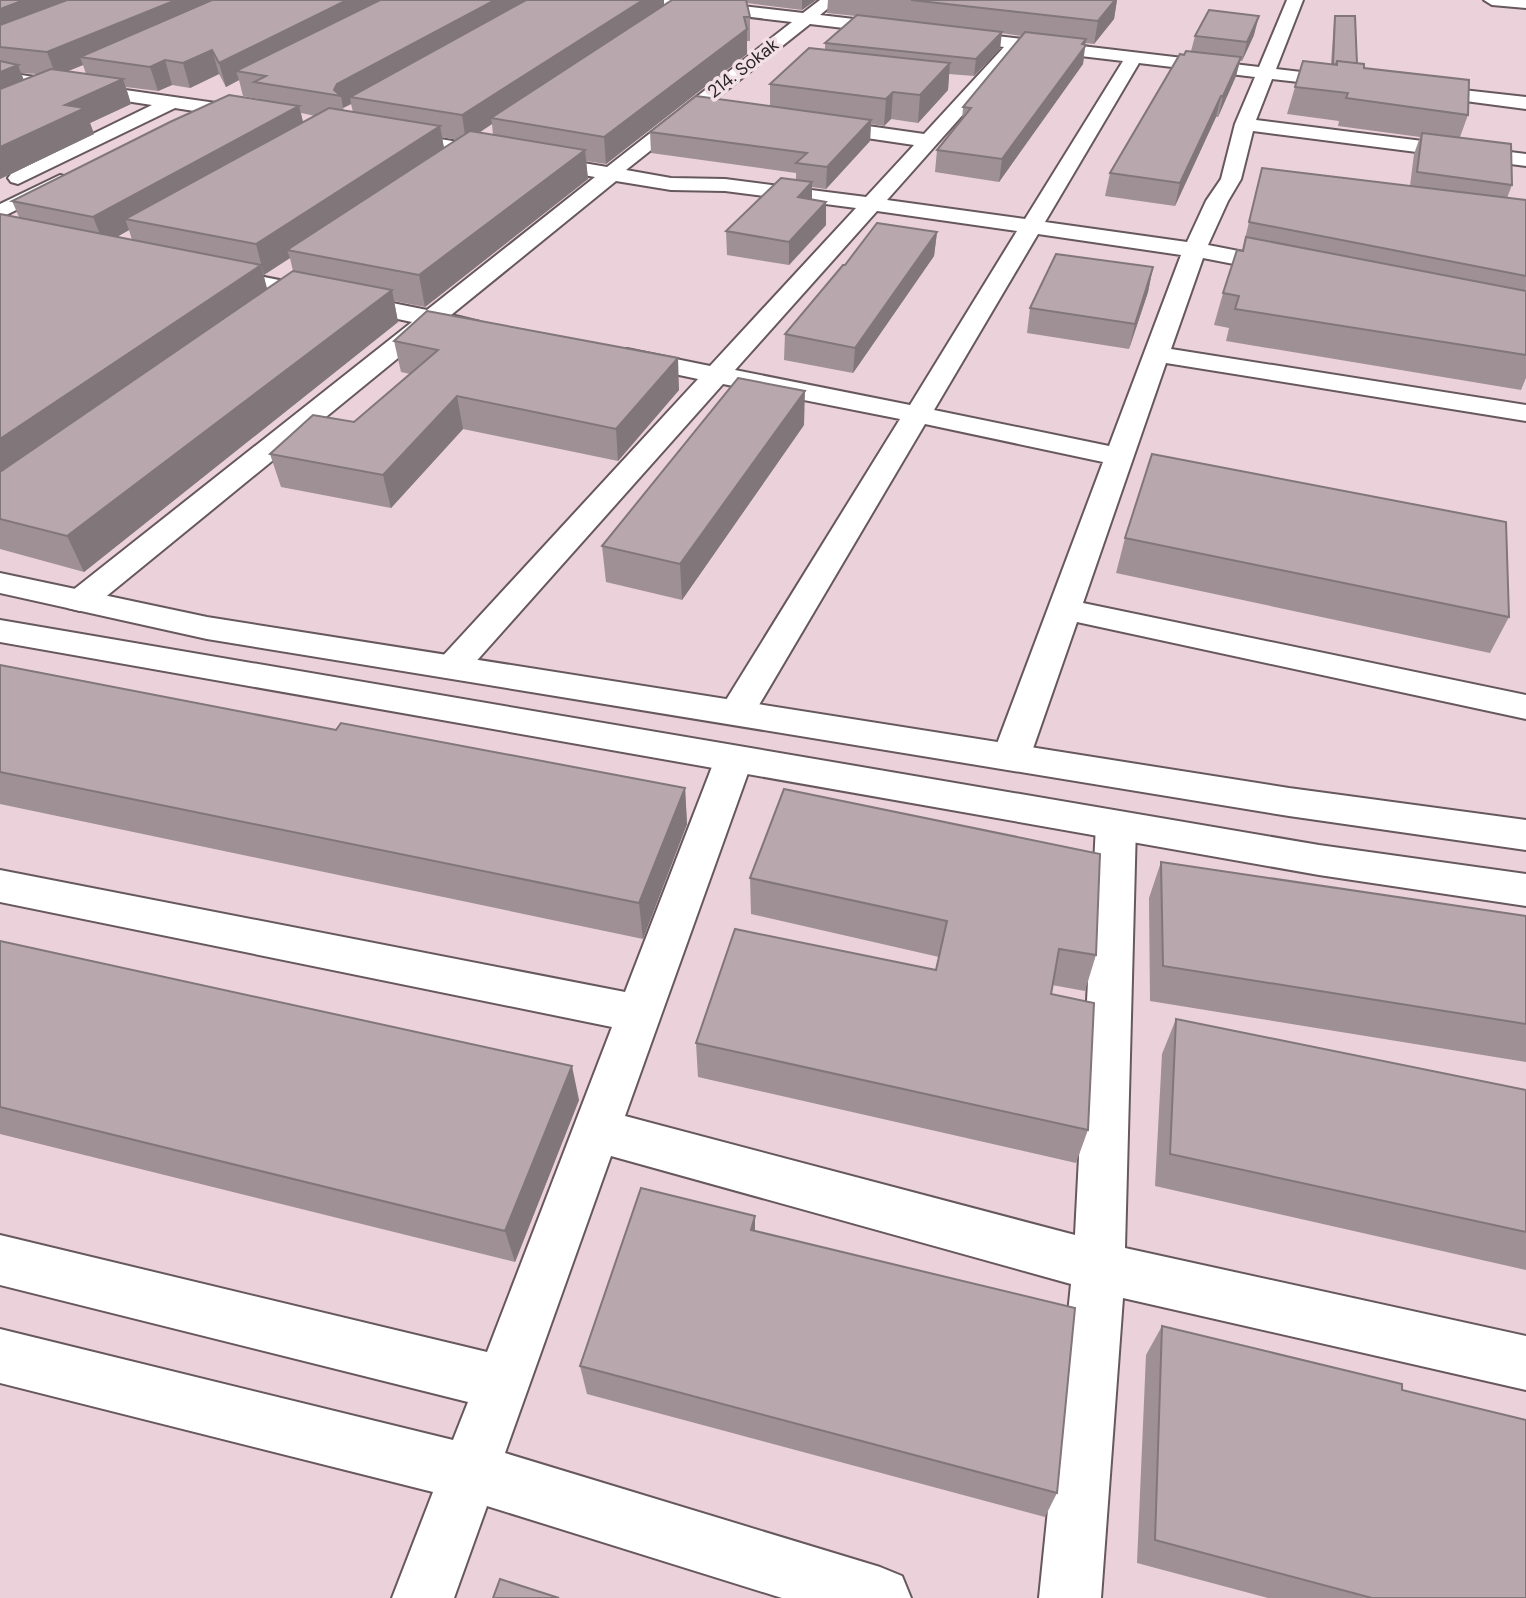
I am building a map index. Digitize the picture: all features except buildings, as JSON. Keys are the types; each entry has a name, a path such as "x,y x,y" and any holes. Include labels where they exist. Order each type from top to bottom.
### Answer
{"street":[{"path":"652,0 690,2 1376,85"},
{"name":"214. Sokak","path":"80,601 830,0"},
{"path":"1010,757 1194,251 1217,201 1231,179 1245,124 1295,0"},
{"path":"1492,0 1526,3"},
{"path":"664,19 690,2"},
{"path":"452,667 1017,43"},
{"path":"736,713 1029,226 1134,57"},
{"path":"753,60 780,63"},
{"path":"0,62 222,99 278,112"},
{"path":"23,100 83,75"},
{"path":"0,77 175,101 222,99"},
{"path":"953,82 980,85"},
{"path":"1403,89 1526,103"},
{"path":"146,137 222,99"},
{"path":"0,187 175,101"},
{"path":"693,108 719,111"},
{"path":"798,122 929,141"},
{"path":"1245,124 1526,160"},
{"path":"618,168 469,149 376,127 489,137 618,168 671,184 725,185 872,204 1194,251 1310,272"},
{"path":"438,170 489,137"},
{"path":"0,212 73,175"},
{"path":"1231,179 1258,183"},
{"path":"189,269 269,286 294,281 431,319 499,332"},
{"path":"263,315 294,281"},
{"path":"608,354 1119,457"},
{"path":"1156,354 1526,413"},
{"path":"0,583 207,628 1289,802 1526,835"},
{"path":"1064,609 1526,707"},
{"path":"0,631 1319,860 1526,890"},
{"path":"423,1598 734,759"},
{"path":"1070,1598 1099,1267 1116,825"},
{"path":"0,886 640,1014"},
{"path":"597,1130 1099,1267 1526,1363"},
{"path":"0,1260 503,1384"},
{"path":"0,1356 470,1473 880,1598"}],"shaded area":[{"path":"0,0 1526,0 1526,1598 0,1598"}]}
